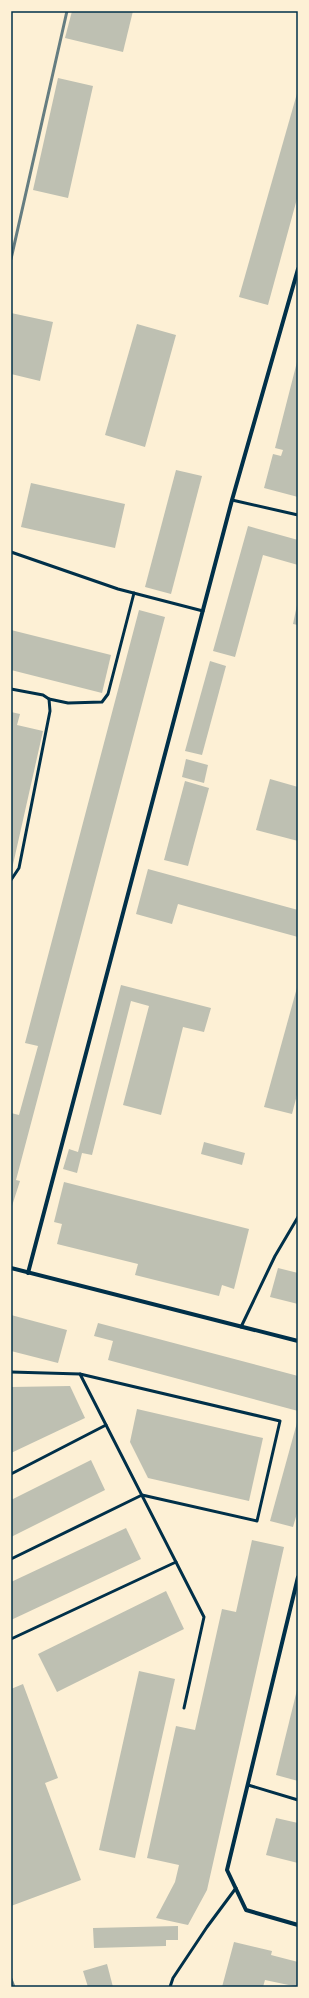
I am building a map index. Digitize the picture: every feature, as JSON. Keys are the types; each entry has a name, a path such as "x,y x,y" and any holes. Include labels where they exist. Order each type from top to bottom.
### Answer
{"street":[{"path":"28,1273 232,500 298,269"},
{"path":"11,1268 298,1341"},
{"path":"298,1577 227,1870 246,1910 298,1925"}],"lane":[{"path":"232,500 298,515"},
{"path":"11,552 134,593 203,611"},
{"path":"11,689 43,695 49,699 68,703 102,702 108,694 134,593"},
{"path":"11,880 19,868 50,711 49,699"},
{"path":"241,1327 275,1256 298,1217"},
{"path":"11,1372 80,1374 280,1420 257,1522 142,1495 11,1559"},
{"path":"80,1374 204,1617 184,1708"},
{"path":"11,1474 106,1425"},
{"path":"11,1639 176,1562"},
{"path":"248,1785 298,1800"},
{"path":"170,1987 173,1978 206,1927 236,1888"}],"building":[{"path":"72,11 133,11 123,52 65,38"},
{"path":"58,78 93,86 68,198 33,190"},
{"path":"298,90 298,195 268,305 239,297"},
{"path":"11,313 53,322 40,381 11,374"},
{"path":"137,324 176,335 145,447 105,435"},
{"path":"298,358 298,497 264,488 273,454 281,456 283,450 275,448"},
{"path":"176,470 202,476 171,594 145,587"},
{"path":"31,483 125,504 115,548 21,527"},
{"path":"248,526 298,540 298,565 263,555 235,657 213,651"},
{"path":"298,605 298,625 293,624"},
{"path":"139,610 165,617 16,1180 20,1181 11,1209 11,1113 19,1115 38,1046 25,1043"},
{"path":"11,630 111,655 102,693 11,670"},
{"path":"210,661 226,666 202,755 185,751"},
{"path":"11,712 20,714 17,725 43,731 12,869"},
{"path":"186,759 208,765 204,783 182,777"},
{"path":"270,779 298,787 298,841 256,830"},
{"path":"185,781 209,788 188,866 164,860"},
{"path":"148,869 298,910 298,937 178,904 172,924 136,914"},
{"path":"298,984 298,1091 292,1114 264,1107"},
{"path":"121,985 211,1008 204,1032 183,1027 161,1115 123,1105 149,1006 131,1001 92,1155 82,1153 77,1173 63,1169 69,1149 78,1152"},
{"path":"204,1142 245,1153 242,1165 201,1154"},
{"path":"64,1182 249,1229 234,1289 222,1285 219,1296 135,1275 138,1264 57,1244 62,1224 54,1222"},
{"path":"278,1268 298,1273 298,1304 270,1297"},
{"path":"11,1315 67,1330 58,1363 11,1351"},
{"path":"98,1323 298,1376 298,1411 108,1360 113,1341 94,1336"},
{"path":"70,1386 85,1418 11,1453 11,1387"},
{"path":"137,1409 263,1438 249,1501 148,1478 130,1442"},
{"path":"298,1419 298,1510 293,1527 270,1521"},
{"path":"91,1460 105,1490 11,1537 11,1500"},
{"path":"126,1528 141,1559 11,1620 11,1582"},
{"path":"252,1540 284,1547 207,1890 188,1925 156,1918 175,1882 179,1865 147,1858 176,1726 195,1730 222,1609 236,1612"},
{"path":"166,1591 184,1629 57,1692 38,1654"},
{"path":"139,1671 175,1679 135,1858 99,1850"},
{"path":"23,1684 58,1778 45,1783 81,1880 11,1906 11,1689"},
{"path":"298,1690 298,1781 276,1775"},
{"path":"276,1818 298,1823 298,1863 266,1855"},
{"path":"178,1926 178,1940 166,1940 166,1946 94,1948 93,1928"},
{"path":"234,1942 272,1951 271,1955 298,1962 298,1987 265,1980 263,1987 222,1987"},
{"path":"107,1964 113,1987 88,1987 83,1971"}],"railway":[{"path":"11,259 67,11"},
{"path":"11,1979 14,1987"}]}
